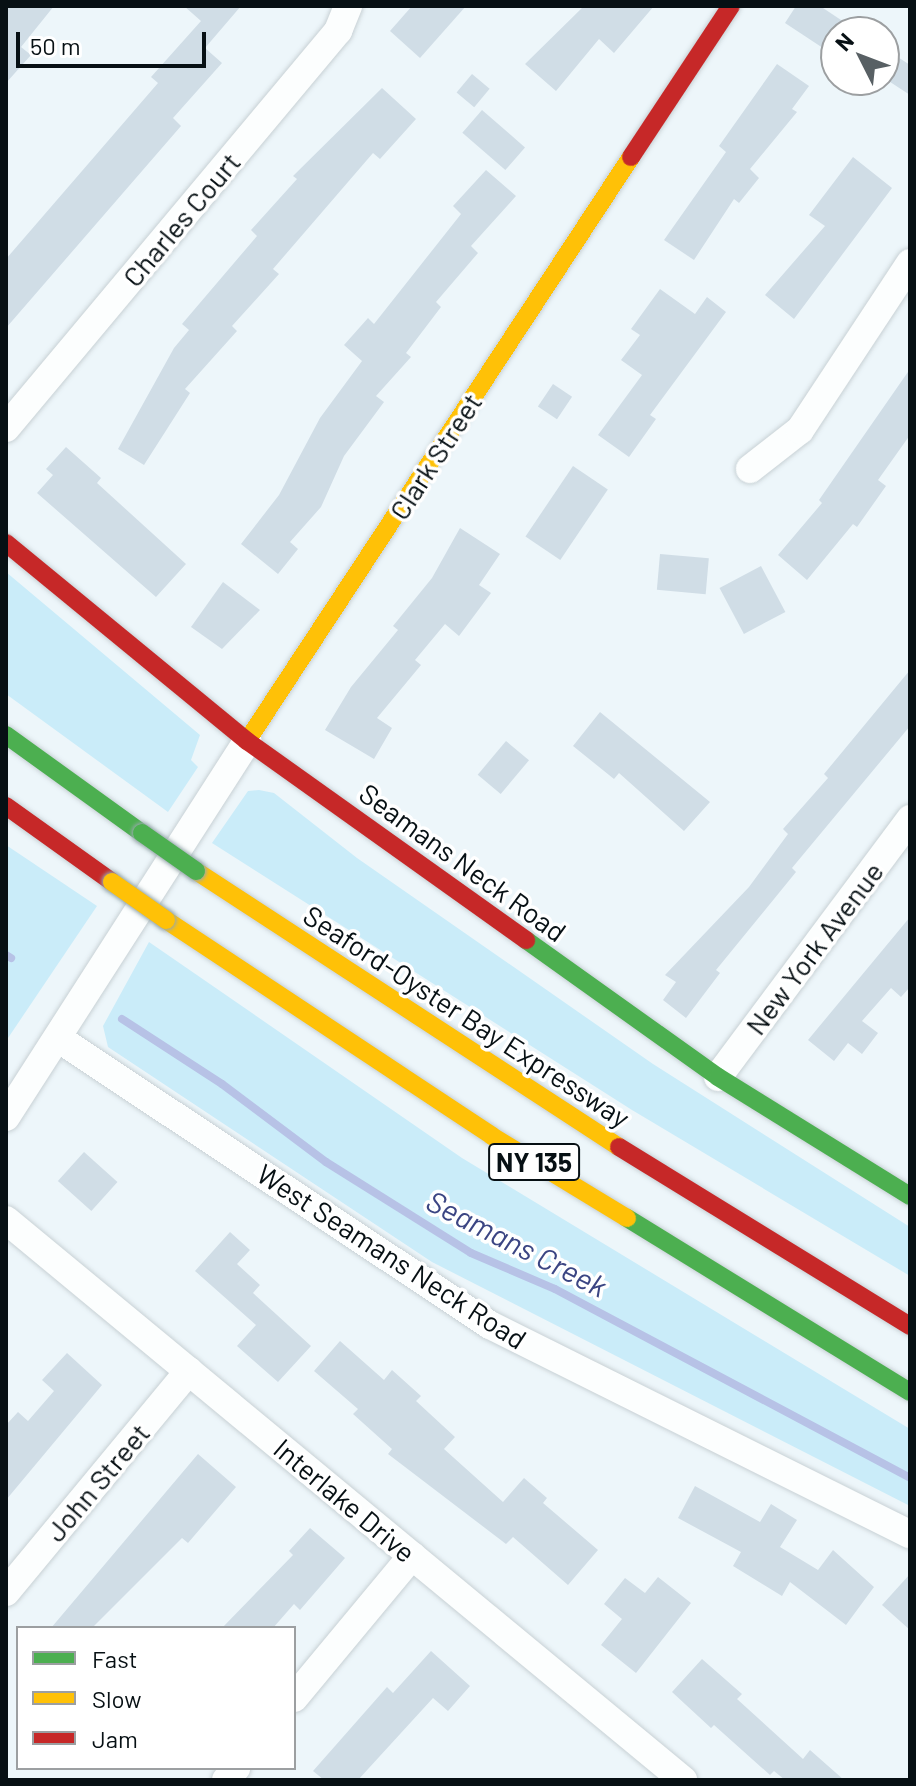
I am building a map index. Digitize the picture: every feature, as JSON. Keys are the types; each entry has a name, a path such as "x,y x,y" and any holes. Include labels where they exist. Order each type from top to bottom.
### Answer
{"main road":[{"name":"Clark Street","path":"247,741 731,6"},
{"name":"Seamans Neck Road","path":"6,543 247,741 718,1077 910,1196"},
{"name":"Seaford-Oyster Bay Expressway","path":"6,735 196,871 536,1096 910,1326"},
{"name":"NY 135","path":"6,806 154,914 505,1144 910,1392"}],"street":[{"name":"Charles Court","path":"6,428 338,31 348,6"},
{"path":"750,469 800,430 910,263"},
{"name":"Clark Street","path":"6,1117 59,1039 154,914 247,741"},
{"name":"New York Avenue","path":"718,1077 910,819"},
{"name":"West Seamans Neck Road","path":"59,1039 490,1325 910,1534"},
{"name":"Interlake Drive","path":"6,1220 683,1780"},
{"name":"John Street","path":"6,1592 189,1371"},
{"path":"296,1696 412,1556"}],"shaded area":[{"path":"6,572 200,735 191,760 198,767 168,812 6,694"},
{"path":"248,791 274,793 357,858 653,1064 910,1227 910,1276 632,1110 212,843"},
{"path":"6,845 97,906 6,1041"},
{"path":"149,942 462,1158 910,1429 910,1506 432,1262 108,1047 103,1026"}],"building":[{"path":"6,6 54,6 21,47 31,55 6,83"},
{"path":"184,6 241,6 205,48 222,63 173,118 181,126 6,328 6,259 158,83 151,77 201,21"},
{"path":"412,6 466,6 420,58 390,31"},
{"path":"584,6 654,6 614,53 599,39 556,91 525,64"},
{"path":"796,6 820,6 835,16 820,16 820,46 785,23"},
{"path":"900,58 910,65 910,95 900,88"},
{"path":"777,64 809,86 792,109 797,112 750,169 759,178 739,203 734,199 694,260 664,240 726,152 719,146"},
{"path":"472,74 490,89 474,107 457,92"},
{"path":"382,88 416,119 380,159 373,153 273,269 279,274 232,326 237,331 185,389 190,393 144,465 118,449 174,348 189,330 182,324 257,236 251,230 297,179 293,176"},
{"path":"482,110 525,147 505,170 462,133"},
{"path":"853,157 892,188 794,319 765,295 825,226 809,215"},
{"path":"486,170 516,196 471,246 478,253 436,302 441,307 406,353 411,357 376,396 384,402 344,456 321,507 290,542 298,549 278,574 241,544 279,495 320,418 362,361 344,345 368,318 374,324 461,214 453,206"},
{"path":"660,289 695,314 707,297 726,312 650,415 656,419 629,457 598,435 642,375 621,360 640,335 631,329"},
{"path":"910,369 910,435 878,480 886,486 857,527 853,524 807,580 778,555 822,503 819,500"},
{"path":"553,384 572,397 557,419 538,406"},
{"path":"66,447 101,478 97,483 186,564 156,597 37,493 53,475 46,469"},
{"path":"573,466 608,489 560,560 525,536"},
{"path":"460,528 500,554 479,585 491,593 459,636 445,624 415,660 421,665 377,718 392,728 374,759 325,730 351,687 398,630 393,626 432,578"},
{"path":"660,554 709,558 706,594 657,590"},
{"path":"761,566 785,612 744,634 720,588"},
{"path":"223,582 260,610 222,649 191,627"},
{"path":"910,670 910,726 792,868 796,872 716,970 720,973 686,1018 663,1000 676,982 665,975 749,887 788,834 783,829 828,778 824,774"},
{"path":"600,712 710,802 684,831 619,773 614,779 573,746"},
{"path":"506,741 529,760 501,794 478,775"},
{"path":"910,917 910,987 901,997 891,988 862,1021 878,1033 862,1054 848,1043 834,1061 808,1040"},
{"path":"84,1152 117,1182 91,1211 58,1181"},
{"path":"230,1232 250,1250 237,1264 260,1285 253,1293 311,1346 278,1382 237,1346 256,1325 195,1271"},
{"path":"340,1341 384,1380 392,1370 421,1396 416,1401 455,1437 444,1449 503,1502 524,1478 547,1498 543,1503 598,1550 568,1585 513,1537 506,1544 388,1454 392,1449 353,1414 358,1409 314,1371"},
{"path":"67,1353 102,1385 6,1500 6,1425 18,1412 28,1421 54,1391 42,1380"},
{"path":"198,1454 236,1487 188,1543 182,1538 94,1626 53,1626"},
{"path":"695,1486 760,1522 771,1504 797,1520 780,1547 818,1570 833,1550 874,1587 846,1625 790,1582 782,1596 733,1566 741,1552 678,1518"},
{"path":"310,1528 345,1558 300,1610 294,1604 275,1626 224,1626 293,1555 289,1551"},
{"path":"910,1574 910,1630 882,1605"},
{"path":"658,1577 691,1603 636,1673 601,1645 622,1619 604,1604 625,1578 645,1593"},
{"path":"431,1651 470,1686 448,1711 433,1698 358,1780 324,1780 313,1771 387,1687 393,1693"},
{"path":"702,1659 742,1694 737,1699 803,1759 810,1750 844,1780 785,1780 774,1771 770,1775 714,1725 711,1728 672,1692"}],"waterway":[{"name":"Seamans Creek","path":"6,955 11,958"},
{"name":"Seamans Creek","path":"122,1019 222,1084 326,1162 471,1253 555,1289 910,1478"}],"traffic: fast":[{"path":"6,735 142,833"},
{"path":"142,833 196,871"},
{"path":"526,940 718,1077 910,1196"},
{"path":"627,1218 910,1392"}],"traffic: slow":[{"path":"247,741 631,157"},
{"path":"196,871 619,1147"},
{"path":"112,882 166,920"},
{"path":"166,920 492,1136 627,1218"}],"traffic: jam":[{"path":"631,157 731,6"},
{"path":"6,543 247,741 526,940"},
{"path":"6,806 112,882"},
{"path":"619,1147 910,1326"}]}
